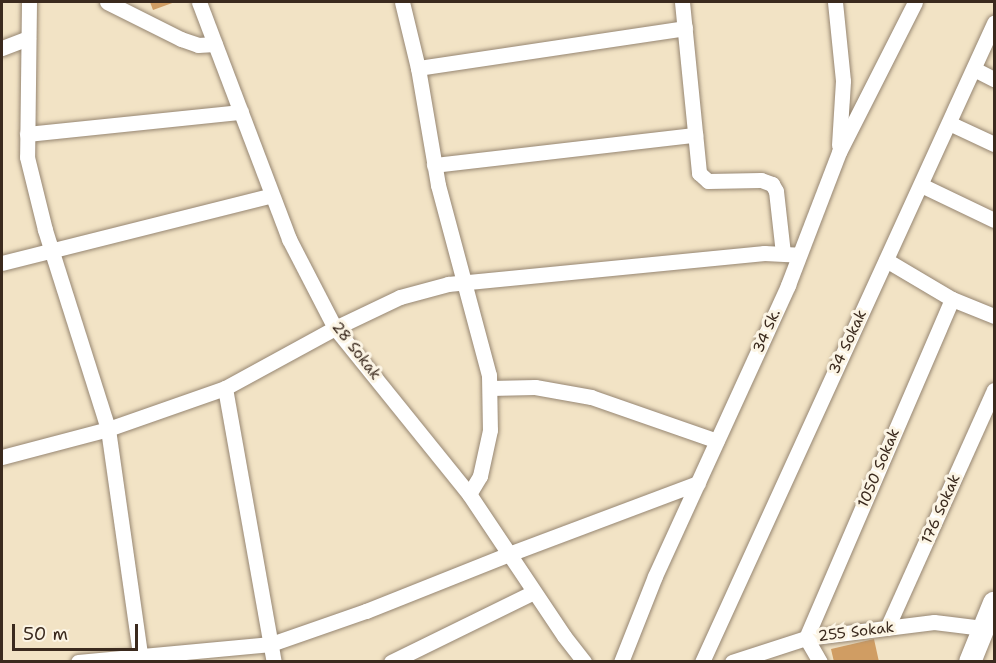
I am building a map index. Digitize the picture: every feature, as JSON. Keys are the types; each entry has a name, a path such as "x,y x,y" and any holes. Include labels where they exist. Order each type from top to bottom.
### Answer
{"main road":[{"path":"970,662 994,603"}],"street":[{"path":"29,2 27,157 52,252 108,429 141,659"},
{"path":"107,2 182,39 198,45 215,44"},
{"name":"28 Sokak","path":"199,2 289,239 335,328 470,494 534,592 584,662"},
{"path":"402,2 418,68 434,165 490,388 490,430 476,487 470,494"},
{"path":"682,2 699,172 704,180 761,180 772,184 776,191 783,253"},
{"path":"835,2 843,81 839,152"},
{"name":"34 Sk.","path":"621,662 799,255 839,152 915,2"},
{"name":"34 Sokak","path":"702,662 994,23"},
{"path":"418,68 685,28"},
{"path":"2,48 28,38"},
{"path":"974,69 994,79"},
{"path":"27,134 241,112"},
{"path":"949,123 994,144"},
{"path":"434,165 695,135"},
{"path":"921,185 994,220"},
{"path":"2,263 272,195"},
{"path":"2,457 108,429 225,388 335,328 400,297 464,281 783,253 799,255"},
{"path":"886,260 952,298 994,316"},
{"name":"1050 Sokak","path":"806,638 952,298"},
{"path":"490,388 535,387 591,398 717,441"},
{"path":"225,388 274,662"},
{"name":"176 Sokak","path":"887,628 994,390"},
{"path":"78,662 141,659 271,644 366,611 698,483"},
{"path":"391,662 534,592"},
{"name":"255 Sokak","path":"732,662 806,638 934,622 983,628"},
{"path":"806,638 820,662"}],"building":[{"path":"150,2 175,2 153,10"},
{"path":"874,639 879,662 834,662 831,649"}]}
